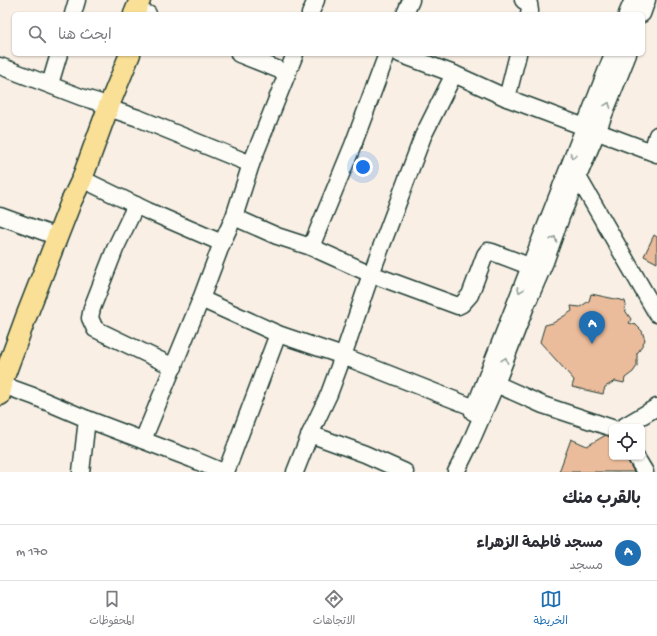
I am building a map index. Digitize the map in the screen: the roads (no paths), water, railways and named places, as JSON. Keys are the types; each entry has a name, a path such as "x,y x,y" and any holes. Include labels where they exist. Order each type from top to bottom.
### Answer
{"main road":[{"path":"135,12 140,0"},
{"path":"148,12 152,0"},
{"path":"0,388 26,317 46,245 71,202 82,179 117,56"},
{"path":"0,355 103,105 129,56"}],"street":[{"path":"74,12 77,0"},
{"path":"311,12 316,0"},
{"path":"405,12 411,0"},
{"path":"523,0 529,4 529,12"},
{"path":"629,12 633,0"},
{"path":"643,12 647,0"},
{"path":"50,84 59,56"},
{"path":"244,56 287,73"},
{"path":"143,440 162,391 174,367 222,243 234,217 251,164 294,56"},
{"path":"311,248 353,145 386,56"},
{"path":"405,56 454,74 507,98 654,153 657,134"},
{"path":"507,98 518,56"},
{"path":"446,472 470,421 536,262 561,217 578,177 612,56"},
{"path":"456,472 496,384 521,320 545,229 591,129 627,56"},
{"path":"0,66 138,118 251,164"},
{"path":"295,472 310,434 329,394 371,274 424,136 454,74"},
{"path":"578,177 657,314"},
{"path":"82,179 222,243"},
{"path":"136,205 116,249 92,308 90,318 95,329 174,367"},
{"path":"0,216 46,245"},
{"path":"234,217 371,274 458,306 462,304 470,295 488,251 536,262"},
{"path":"201,299 278,334 343,356 475,408"},
{"path":"226,472 278,334"},
{"path":"496,384 543,404 609,427"},
{"path":"0,388 33,396 87,419 223,472"},
{"path":"628,424 657,407"},
{"path":"81,472 87,419"},
{"path":"310,434 365,454 405,472"},
{"path":"638,460 645,472"}],"place":[{"name":"مسجد فاطمة الزهراء","path":"592,344"}]}
